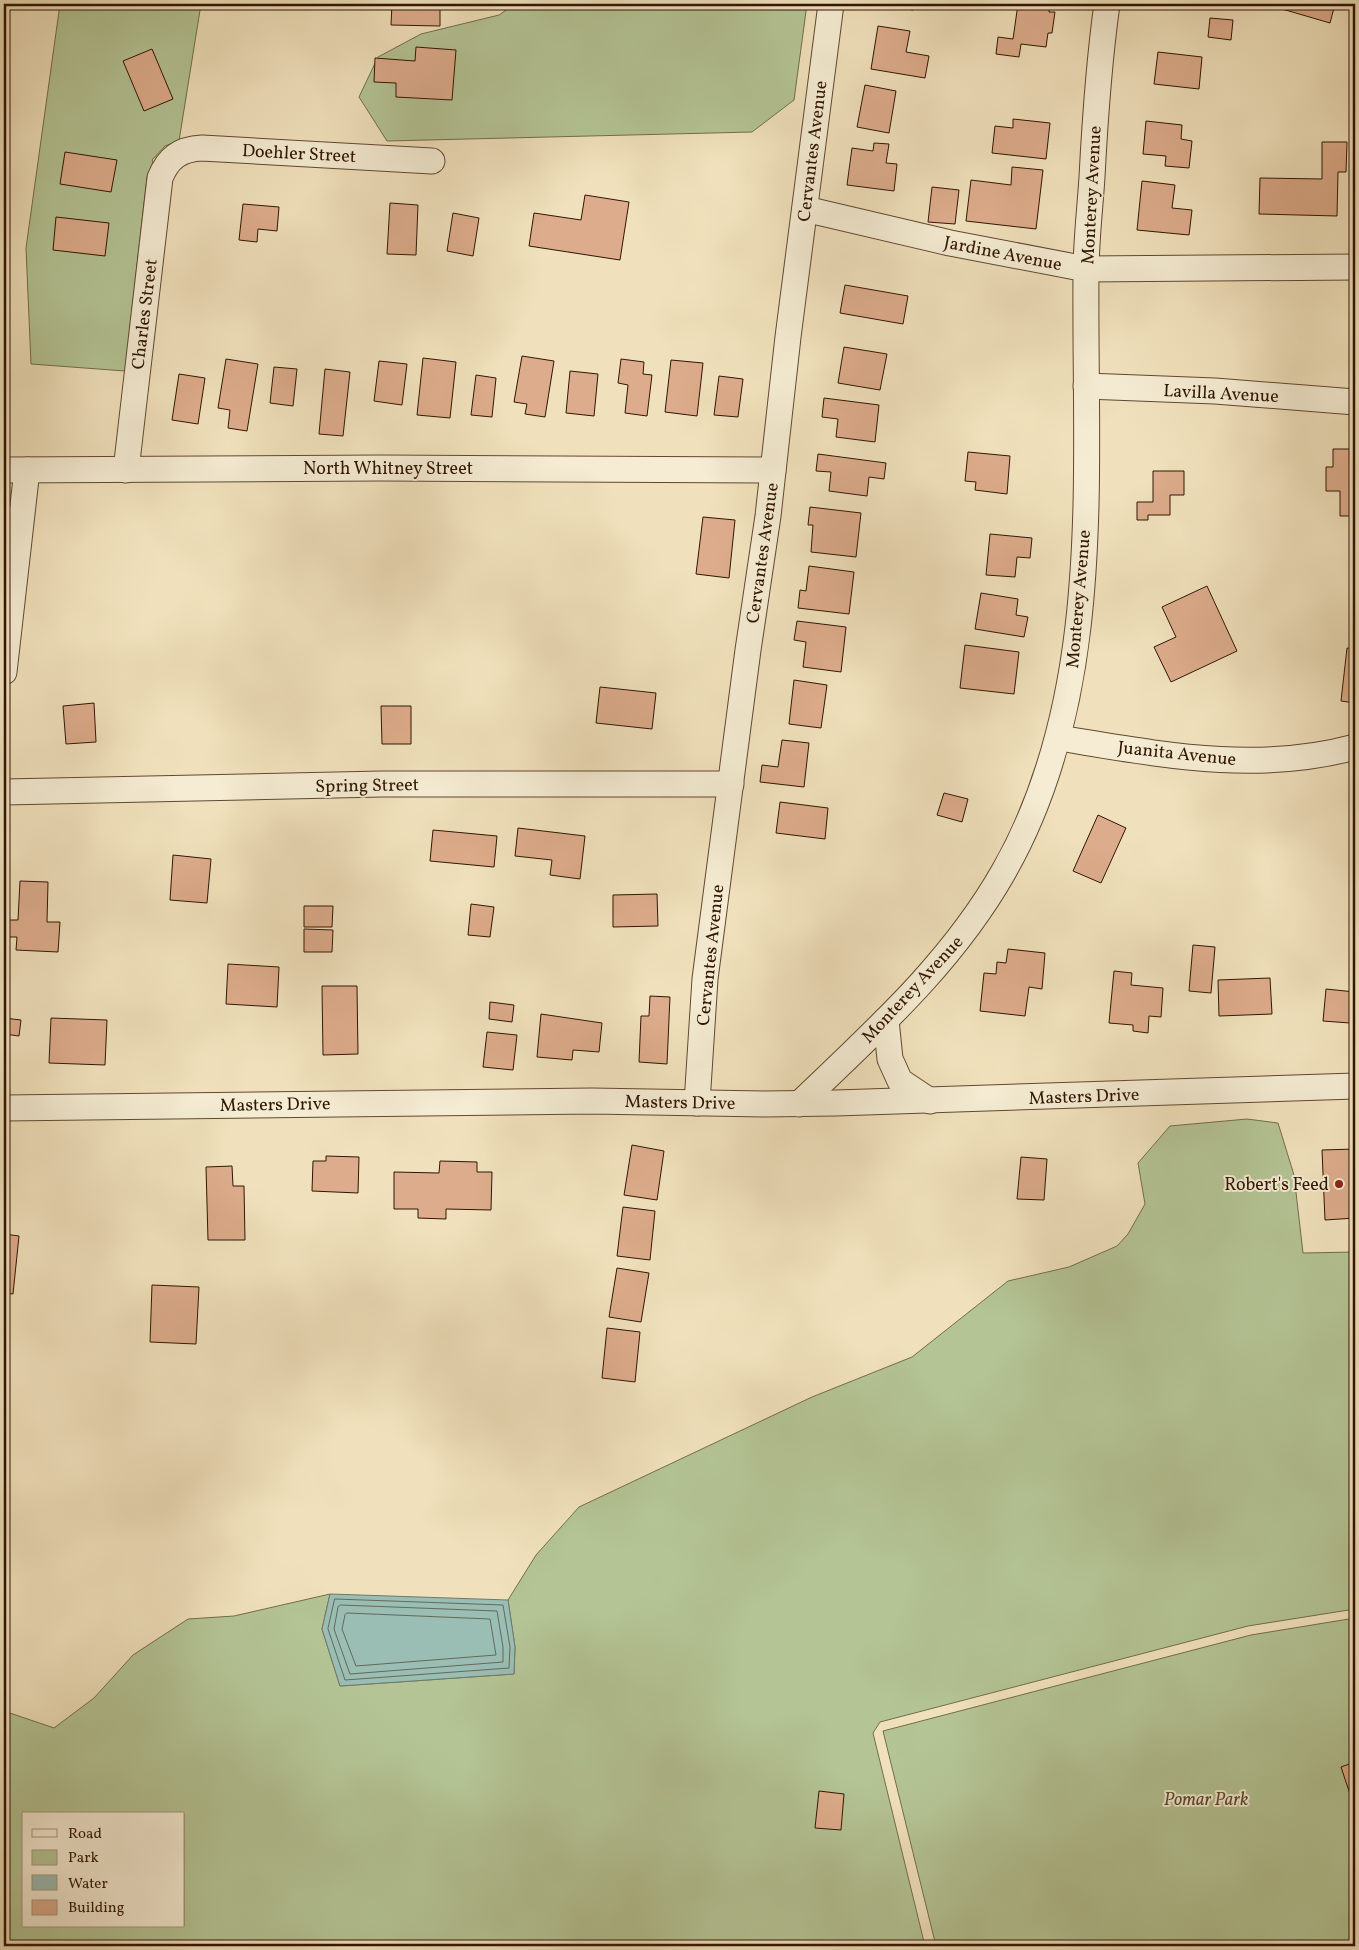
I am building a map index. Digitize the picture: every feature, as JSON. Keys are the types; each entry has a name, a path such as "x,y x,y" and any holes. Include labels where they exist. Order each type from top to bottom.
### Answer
{"street":[{"name":"Cervantes Avenue","path":"697,1103 705,980 773,470 831,4"},
{"name":"Monterey Avenue","path":"799,1104 886,1020 938,966 973,921 1000,878 1031,817 1046,781 1059,738 1070,689 1075,651 1084,545 1086,269 1096,111 1107,4"},
{"name":"Doehler Street","path":"169,161 189,148 202,148 432,161"},
{"name":"Charles Street","path":"126,470 160,178 169,161"},
{"name":"Jardine Avenue","path":"805,209 950,243 1086,269 1355,267"},
{"name":"Lavilla Avenue","path":"1086,386 1215,391 1355,402"},
{"name":"North Whitney Street","path":"16,470 382,468 773,470"},
{"path":"4,672 16,470"},
{"name":"Juanita Avenue","path":"1059,738 1214,760 1297,758 1355,747"},
{"name":"Spring Street","path":"4,792 382,784 731,784"},
{"path":"886,1020 890,1059 900,1081 930,1101"},
{"name":"Masters Drive","path":"4,1108 572,1101 799,1104 930,1101 1282,1086 1355,1086"}],"green space":[{"path":"60,4 201,4 179,141 165,146 152,160 153,162 147,177 125,371 31,364 26,248"},
{"path":"515,4 807,4 794,100 752,132 387,141 359,97 378,57 421,34 499,15"},
{"path":"1247,1119 1278,1123 1294,1175 1303,1253 1355,1252 1355,1609 1248,1626 880,1722 873,1733 925,1946 4,1946 4,1711 54,1728 94,1698 133,1655 188,1619 234,1616 330,1594 322,1629 340,1686 514,1674 515,1647 508,1600 536,1555 579,1507 812,1397 912,1357 1008,1281 1069,1267 1117,1246 1128,1234 1145,1204 1138,1163 1170,1126"},
{"path":"4,1514 9,1536 4,1558"},
{"name":"Pomar Park","path":"1355,1618 1355,1946 936,1946 883,1731 1251,1635"}],"water":[{"path":"330,1594 508,1600 515,1647 514,1674 340,1686 322,1629"}],"building":[{"path":"392,4 440,4 440,26 391,25"},
{"path":"880,4 914,4 913,10"},
{"path":"1018,4 1050,4 1049,12 1055,12 1052,33 1048,33 1046,47 1021,44 1019,57 996,54 998,37 1013,39"},
{"path":"1265,4 1335,4 1330,23"},
{"path":"1210,18 1233,20 1231,40 1208,37"},
{"path":"878,26 910,31 906,52 929,56 925,78 871,69"},
{"path":"416,47 456,50 452,100 396,97 396,83 374,82 375,58 415,61"},
{"path":"152,49 173,99 144,111 123,61"},
{"path":"1158,52 1202,57 1199,89 1154,84"},
{"path":"865,85 896,91 889,133 857,127"},
{"path":"1013,119 1050,123 1046,159 992,153 995,126 1013,128"},
{"path":"1146,121 1182,125 1181,139 1192,141 1189,168 1165,166 1166,156 1143,154"},
{"path":"1322,142 1347,142 1346,172 1338,172 1337,216 1259,214 1260,178 1322,179"},
{"path":"874,143 889,144 886,163 897,164 894,191 847,185 852,148 873,151"},
{"path":"65,152 117,160 111,192 60,184"},
{"path":"1012,167 1043,170 1036,229 966,221 971,180 1011,185"},
{"path":"1142,181 1175,185 1172,208 1192,210 1189,235 1137,230"},
{"path":"932,187 959,190 955,224 928,222"},
{"path":"585,195 629,202 620,260 529,246 534,213 581,220"},
{"path":"390,203 418,205 416,255 387,254"},
{"path":"243,204 279,207 277,231 258,229 257,242 239,240"},
{"path":"453,213 479,218 473,256 447,251"},
{"path":"56,217 109,223 105,256 53,250"},
{"path":"845,285 908,296 903,324 840,313"},
{"path":"844,347 887,354 880,390 838,383"},
{"path":"522,356 554,361 545,417 525,414 527,404 514,402"},
{"path":"423,358 456,362 450,418 417,415"},
{"path":"226,359 258,364 247,431 228,428 230,410 218,408"},
{"path":"621,359 644,362 643,374 652,375 647,416 625,413 628,385 618,383"},
{"path":"671,360 703,363 697,416 665,412"},
{"path":"379,361 407,364 402,405 374,401"},
{"path":"274,367 297,369 293,406 270,403"},
{"path":"325,369 350,372 343,436 319,434"},
{"path":"570,371 598,374 594,416 566,413"},
{"path":"179,374 205,378 198,424 172,420"},
{"path":"476,375 496,378 492,417 471,415"},
{"path":"719,376 743,379 738,417 714,415"},
{"path":"824,398 879,405 875,442 836,437 838,419 822,417"},
{"path":"1333,449 1355,449 1355,509 1353,509 1353,516 1340,516 1340,491 1326,491 1326,467 1333,467"},
{"path":"968,452 1010,456 1007,494 975,490 976,482 965,481"},
{"path":"818,454 886,463 884,479 869,477 867,496 829,491 831,472 816,471"},
{"path":"1153,471 1184,471 1184,495 1170,495 1170,515 1148,515 1148,520 1137,520 1137,502 1153,502"},
{"path":"810,507 861,513 856,557 811,552 813,525 808,525"},
{"path":"703,517 735,520 729,578 696,574"},
{"path":"990,534 1032,538 1030,558 1017,557 1015,577 986,575"},
{"path":"809,566 854,572 849,614 798,608 800,590 806,591"},
{"path":"1207,586 1237,651 1171,682 1154,647 1176,637 1162,607"},
{"path":"981,593 1018,599 1016,615 1028,617 1024,637 975,629"},
{"path":"797,621 846,627 841,672 803,667 806,642 794,640"},
{"path":"965,645 1019,652 1014,694 960,688"},
{"path":"1347,648 1355,649 1355,703 1341,701"},
{"path":"794,680 827,685 821,728 789,724"},
{"path":"600,687 656,693 652,729 596,723"},
{"path":"94,703 96,742 66,744 63,706"},
{"path":"381,706 411,706 411,744 382,744"},
{"path":"782,740 809,743 804,787 760,782 762,765 778,767"},
{"path":"944,793 968,799 962,822 937,815"},
{"path":"780,802 828,808 825,839 776,833"},
{"path":"1098,815 1126,828 1101,883 1073,871"},
{"path":"518,828 585,836 580,879 550,875 552,860 515,856"},
{"path":"433,830 497,836 494,867 430,861"},
{"path":"173,855 211,859 207,903 170,900"},
{"path":"20,881 48,882 47,922 60,922 58,952 16,950 17,937 8,937 9,920 18,920"},
{"path":"657,894 658,926 613,927 613,895"},
{"path":"471,904 494,907 490,937 468,935"},
{"path":"304,906 333,906 332,927 304,927"},
{"path":"304,929 333,930 332,952 304,952"},
{"path":"1193,945 1215,947 1211,993 1189,991"},
{"path":"1008,949 1045,953 1042,989 1029,987 1025,1016 980,1011 984,973 996,974 997,962 1006,963"},
{"path":"228,964 279,967 277,1007 226,1004"},
{"path":"1114,971 1132,973 1131,985 1163,988 1161,1017 1149,1016 1148,1033 1133,1031 1133,1025 1109,1023"},
{"path":"1270,978 1272,1014 1219,1016 1218,980"},
{"path":"322,986 357,986 358,1054 323,1055"},
{"path":"1326,989 1355,992 1355,1031 1350,1031 1350,1023 1323,1021"},
{"path":"650,996 670,997 667,1064 639,1062 641,1016 649,1016"},
{"path":"490,1002 514,1005 512,1022 489,1019"},
{"path":"541,1014 602,1023 599,1052 573,1050 572,1060 537,1057"},
{"path":"4,1018 21,1020 19,1036 4,1034"},
{"path":"51,1018 107,1020 105,1065 49,1063"},
{"path":"487,1032 517,1035 513,1070 483,1067"},
{"path":"632,1145 664,1151 657,1200 624,1195"},
{"name":"Robert's Feed","path":"1355,1149 1355,1218 1325,1220 1322,1150"},
{"path":"326,1156 359,1157 358,1193 312,1191 313,1161 326,1161"},
{"path":"1021,1157 1047,1159 1044,1200 1017,1199"},
{"path":"440,1161 477,1162 477,1172 492,1172 491,1210 446,1209 446,1219 418,1218 418,1209 394,1209 394,1172 439,1173"},
{"path":"232,1166 233,1186 244,1186 245,1240 208,1240 206,1167"},
{"path":"623,1207 655,1211 650,1260 617,1256"},
{"path":"4,1234 19,1236 13,1294 4,1293"},
{"path":"617,1268 649,1273 641,1322 609,1317"},
{"path":"152,1285 199,1287 196,1344 150,1342"},
{"path":"607,1328 640,1332 635,1382 602,1378"},
{"path":"1355,1762 1355,1793 1350,1794 1341,1767"},
{"path":"819,1791 844,1794 841,1830 815,1828"}],"place":[{"name":"Robert's Feed","path":"1339,1184"}]}
